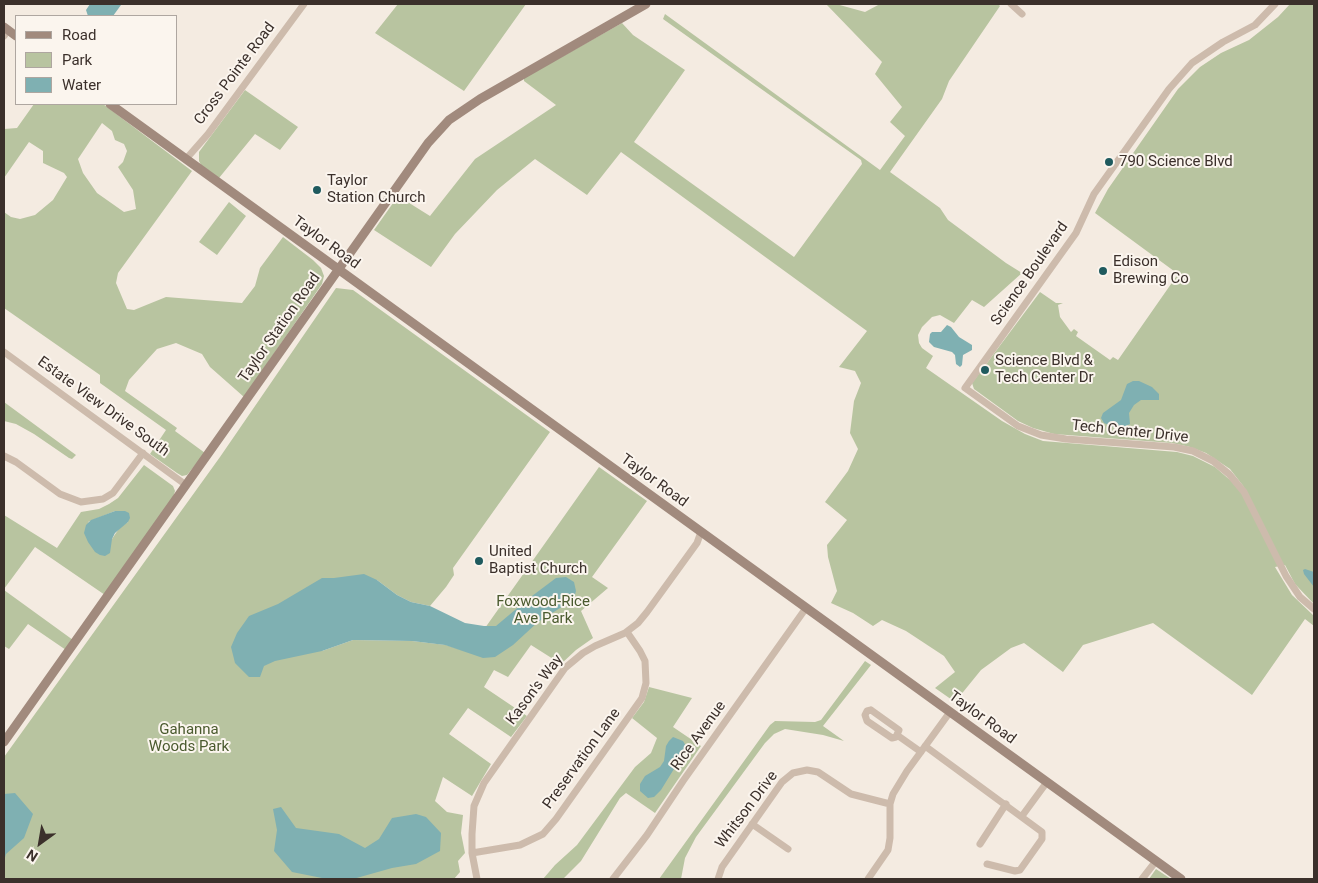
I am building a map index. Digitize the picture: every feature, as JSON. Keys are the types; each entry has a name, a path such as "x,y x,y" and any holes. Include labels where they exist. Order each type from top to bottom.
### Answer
{"main road":[{"name":"Taylor Station Road","path":"4,742 428,143 449,120 480,99 646,4"},
{"name":"Taylor Road","path":"111,105 1181,879"}],"street":[{"name":"Cross Pointe Road","path":"186,159 208,134 304,4"},
{"path":"1012,4 1022,14"},
{"name":"Science Boulevard","path":"965,388 1076,232 1094,194 1169,89 1192,62 1223,42 1255,25 1275,4"},
{"name":"Estate View Drive South","path":"4,352 186,484"},
{"name":"Tech Center Drive","path":"965,388 1018,426 1041,435 1066,439 1174,447 1193,452 1213,461 1229,474 1244,492 1286,576 1300,597 1314,609"},
{"path":"4,456 16,462 60,494 81,502 103,499 113,493 144,453"},
{"name":"Kason's Way","path":"477,879 472,852 474,806 484,783 565,668 595,646 627,632 647,612 697,543 701,532"},
{"name":"Rice Avenue","path":"613,879 652,828 683,781 806,608"},
{"name":"Preservation Lane","path":"472,852 520,845 543,834 556,819 642,698 646,683 645,661 627,632"},
{"path":"871,710 898,729 897,735 892,738 867,721 865,715 867,711 871,710"},
{"path":"868,879 888,850 890,804 893,794 950,712"},
{"path":"897,735 923,749 1006,804 1040,830 1043,836 1020,870 1015,871 987,864"},
{"name":"Whitson Drive","path":"718,879 722,866 782,782 793,773 807,770 818,772 851,794 890,804"},
{"path":"1022,816 1047,782"},
{"path":"980,844 1006,804"},
{"path":"752,824 788,849"},
{"path":"1142,879 1156,861"}],"green space":[{"path":"398,4 526,4 464,91 375,33"},
{"path":"826,4 836,4 865,12 880,4 998,4 1000,6 949,81 942,99 890,172 940,208 948,220 1022,273 984,307 972,300 954,323 940,315 932,317 922,327 918,335 922,348 933,356 926,368 1002,421 1025,434 1043,441 1177,452 1193,456 1215,467 1230,480 1244,487 1230,469 1206,453 1190,447 1172,443 1054,434 1033,428 1018,421 974,389 972,383 1040,292 1056,303 1063,303 1058,305 1060,317 1071,332 1074,329 1078,332 1076,336 1110,360 1113,357 1118,360 1178,274 1095,213 1108,189 1178,89 1200,67 1221,53 1249,40 1278,17 1290,4 1314,4 1314,604 1295,584 1285,565 1275,567 1292,595 1314,616 1314,626 1305,619 1252,695 1153,623 1083,645 1063,672 1024,643 1011,648 981,670 955,702 935,688 955,672 944,656 906,631 882,620 873,626 853,613 831,603 837,591 828,557 827,545 847,520 825,502 848,471 858,449 850,433 854,401 861,383 855,371 839,367 867,331 621,152 587,195 535,159 497,190 455,234 431,267 374,230 398,196 430,216 475,159 556,105 524,81 524,78 622,23 633,35 685,70 634,142 794,257 862,164 861,160 663,19 665,14 880,170 905,136 890,122 902,107 875,74 882,62"},
{"path":"245,90 298,127 280,150 255,134 219,178 201,165 199,152"},
{"path":"33,105 104,105 192,171 118,273 116,283 127,309 134,310 166,297 242,303 255,286 260,268 283,237 321,268 324,276 322,284 244,397 210,367 202,354 176,343 157,349 129,380 125,391 177,428 175,431 205,453 187,475 182,476 150,454 166,430 100,383 100,375 4,308 4,212 11,217 20,219 35,215 53,200 67,177 64,173 43,163 43,151 29,142 4,178 4,129 17,128","holes":["102,123 112,131 115,140 124,144 127,151 123,162 118,167 133,190 136,209 124,212 97,193 83,173 78,159"]},
{"path":"229,202 246,216 217,255 199,242"},
{"name":"Gahanna Woods Park","path":"336,288 353,290 550,432 453,568 454,575 430,606 411,602 397,595 377,580 322,651 353,640 412,641 446,645 468,652 599,467 647,501 592,577 608,588 581,611 593,638 561,664 531,645 508,677 494,670 484,687 527,716 511,737 468,708 449,734 491,764 472,796 443,777 435,801 447,812 463,815 461,833 465,853 458,861 460,872 454,879 4,879 4,757 220,457"},
{"path":"4,402 76,455 72,459 69,458 34,434 16,424 4,421"},
{"path":"144,465 173,486 175,491 173,498 105,595 35,547 4,589 4,515 57,548 81,512 99,509 118,498","holes":["115,511 128,522 120,527 112,539 88,522"]},
{"path":"4,590 73,640 66,650 28,624 9,649 4,646"},
{"path":"865,661 871,665 823,726 844,741 823,735 785,729 774,734 765,743 696,837 685,858 681,879 659,879 770,725 775,721 815,722 821,720"},
{"path":"649,687 692,698 673,727 701,746 655,813 626,793 620,798 581,861 563,879 543,879 577,845 635,767 651,753 657,738 632,718 644,702"},
{"path":"1156,869 1171,879 1149,879"}],"water":[{"path":"90,4 121,4 114,15 88,15 86,10"},
{"path":"947,325 959,337 972,345 972,350 963,355 960,367 956,364 955,355 952,352 934,347 929,342 932,332 941,332"},
{"path":"1139,381 1152,387 1159,394 1159,400 1141,400 1134,405 1129,413 1130,424 1126,426 1116,428 1104,423 1101,418 1103,413 1121,400 1127,384"},
{"path":"115,511 125,511 129,513 130,518 115,533 110,553 105,556 100,555 95,552 88,542 84,533 86,525 91,520"},
{"path":"1303,570 1314,572 1314,587 1304,574"},
{"path":"364,574 411,602 430,606 465,623 484,626 496,626 556,578 566,577 574,582 576,591 574,598 568,603 538,622 513,645 495,657 483,658 445,645 412,641 353,640 322,651 275,661 264,666 260,677 249,677 235,663 231,647 237,633 249,616 278,604 322,578"},
{"path":"673,737 683,741 686,746 685,751 661,790 654,797 648,798 640,791 640,784 645,776 660,767 664,761 666,746"},
{"path":"15,793 33,814 24,838 6,854 4,861 4,794"},
{"path":"281,807 296,828 339,834 365,848 379,839 392,818 416,814 426,817 441,833 440,851 416,864 392,868 353,879 327,879 292,872 274,851 277,830 273,809"}],"place":[{"name":"790 Science Blvd","path":"1109,162"},
{"name":"Taylor Station Church","path":"317,190"},
{"name":"Edison Brewing Co","path":"1103,271"},
{"name":"Science Blvd & Tech Center Dr","path":"985,370"},
{"name":"United Baptist Church","path":"479,561"}],"park label":[{"name":"Foxwood-Rice Ave Park","path":"543,610"}]}
